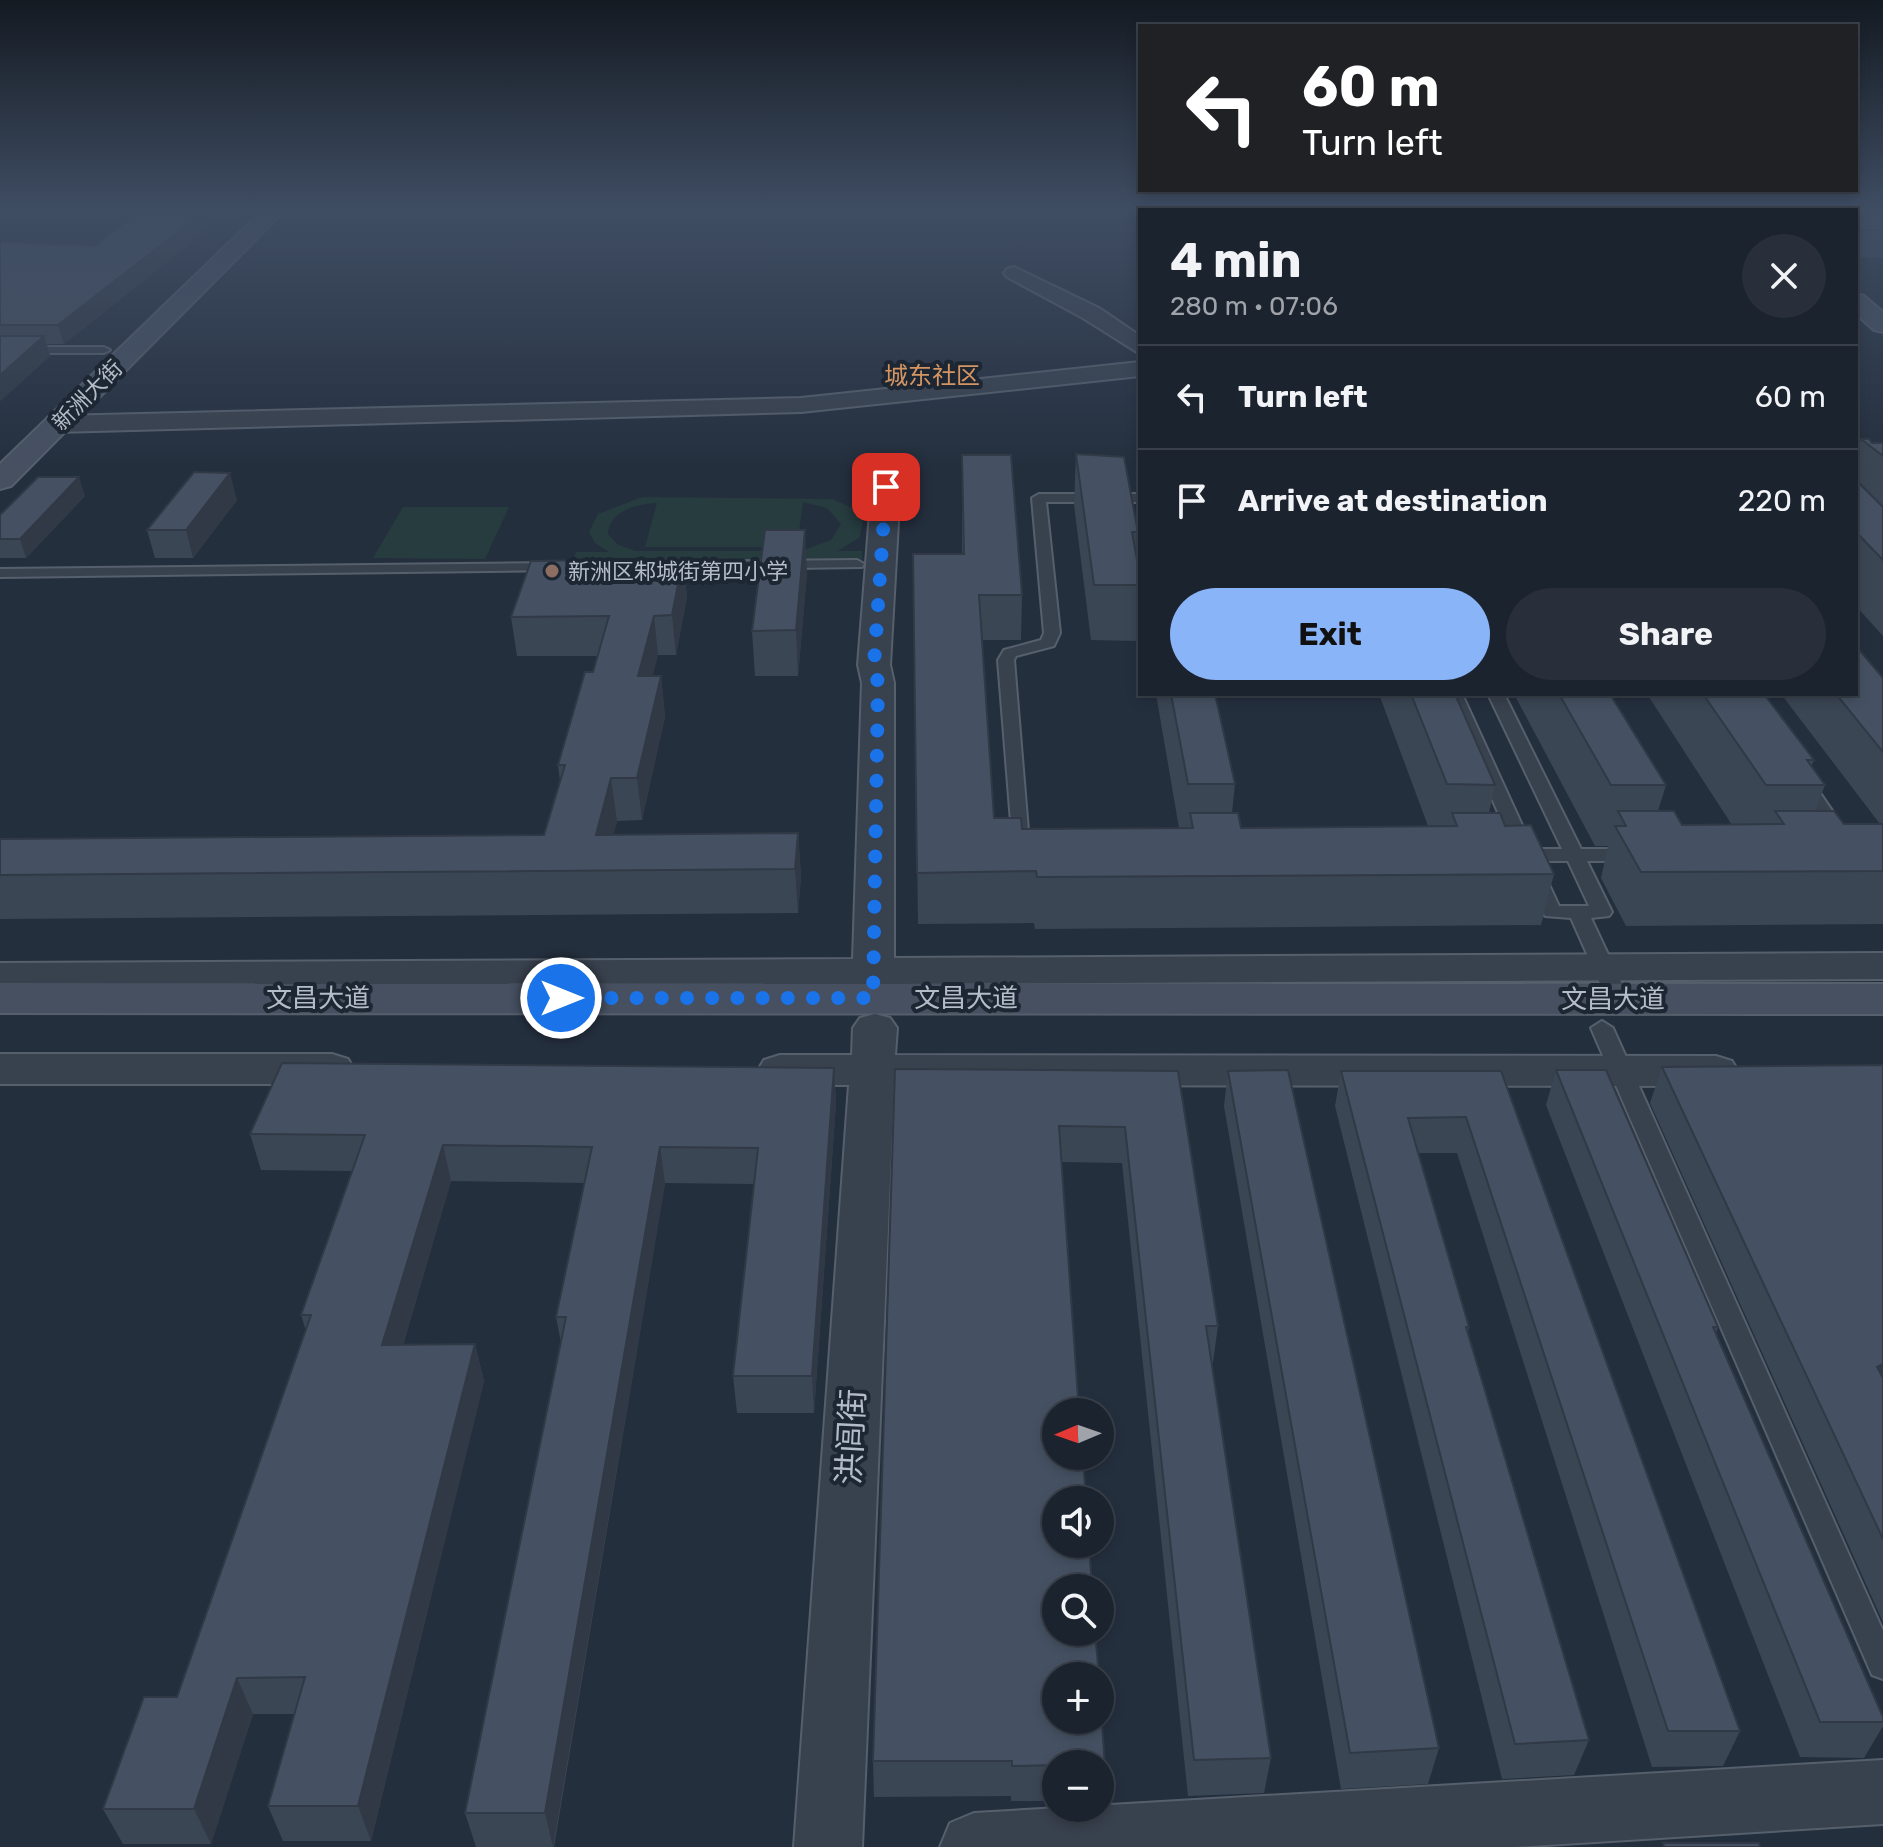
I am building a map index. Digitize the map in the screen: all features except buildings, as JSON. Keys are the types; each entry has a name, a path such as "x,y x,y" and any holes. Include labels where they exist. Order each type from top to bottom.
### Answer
{"main road":[{"name":"新洲大街","path":"0,448 162,295"},
{"name":"新洲大街","path":"0,480 188,295"},
{"path":"1858,303 1883,325"},
{"name":"文昌大道","path":"0,998 873,1017"},
{"name":"文昌大道","path":"1608,998 1883,1028"},
{"name":"文昌大道","path":"0,1027 873,1017 1608,998 1883,999"}],"street":[{"path":"1057,295 1091,313 1138,346"},
{"path":"57,424 801,405 1138,369"},
{"name":"洪闾街","path":"828,1847 873,1017 878,683 874,665 886,487"},
{"path":"1608,998 1883,966"},
{"path":"0,976 873,1017 1621,1070 1760,1071"},
{"path":"745,1070 873,1017"},
{"path":"0,1069 365,1069"},
{"path":"974,1847 1883,1792"}],"lane":[{"path":"0,350 104,350"},
{"path":"1039,854 1024,848 1017,840 1006,660 1010,653 1048,643 1052,633 1039,498 1138,498"},
{"path":"651,566 857,564"},
{"path":"0,573 572,567"},
{"path":"1455,696 1552,912 1602,912 1497,696"},
{"path":"1794,768 1854,855"},
{"path":"1495,855 1652,855"},
{"path":"1578,912 1608,998 1621,1070 1883,1665"}],"green space":[{"path":"642,497 832,499 852,508 863,519 860,537 838,551 862,551 862,560 573,561 576,552 609,552 595,543 589,532 598,514","holes":["803,502 827,508 841,524 831,540 801,551 635,551 617,544 608,534 613,520 625,510 657,503 645,547 797,547"]},
{"path":"403,507 509,507 485,559 373,558"}],"place":[{"name":"新洲区邾城街第四小学","path":"552,571"}],"district":[{"name":"城东社区","path":"932,376"}],"route":[{"path":"561,998 873,998 878,683 874,665 886,487"}]}
